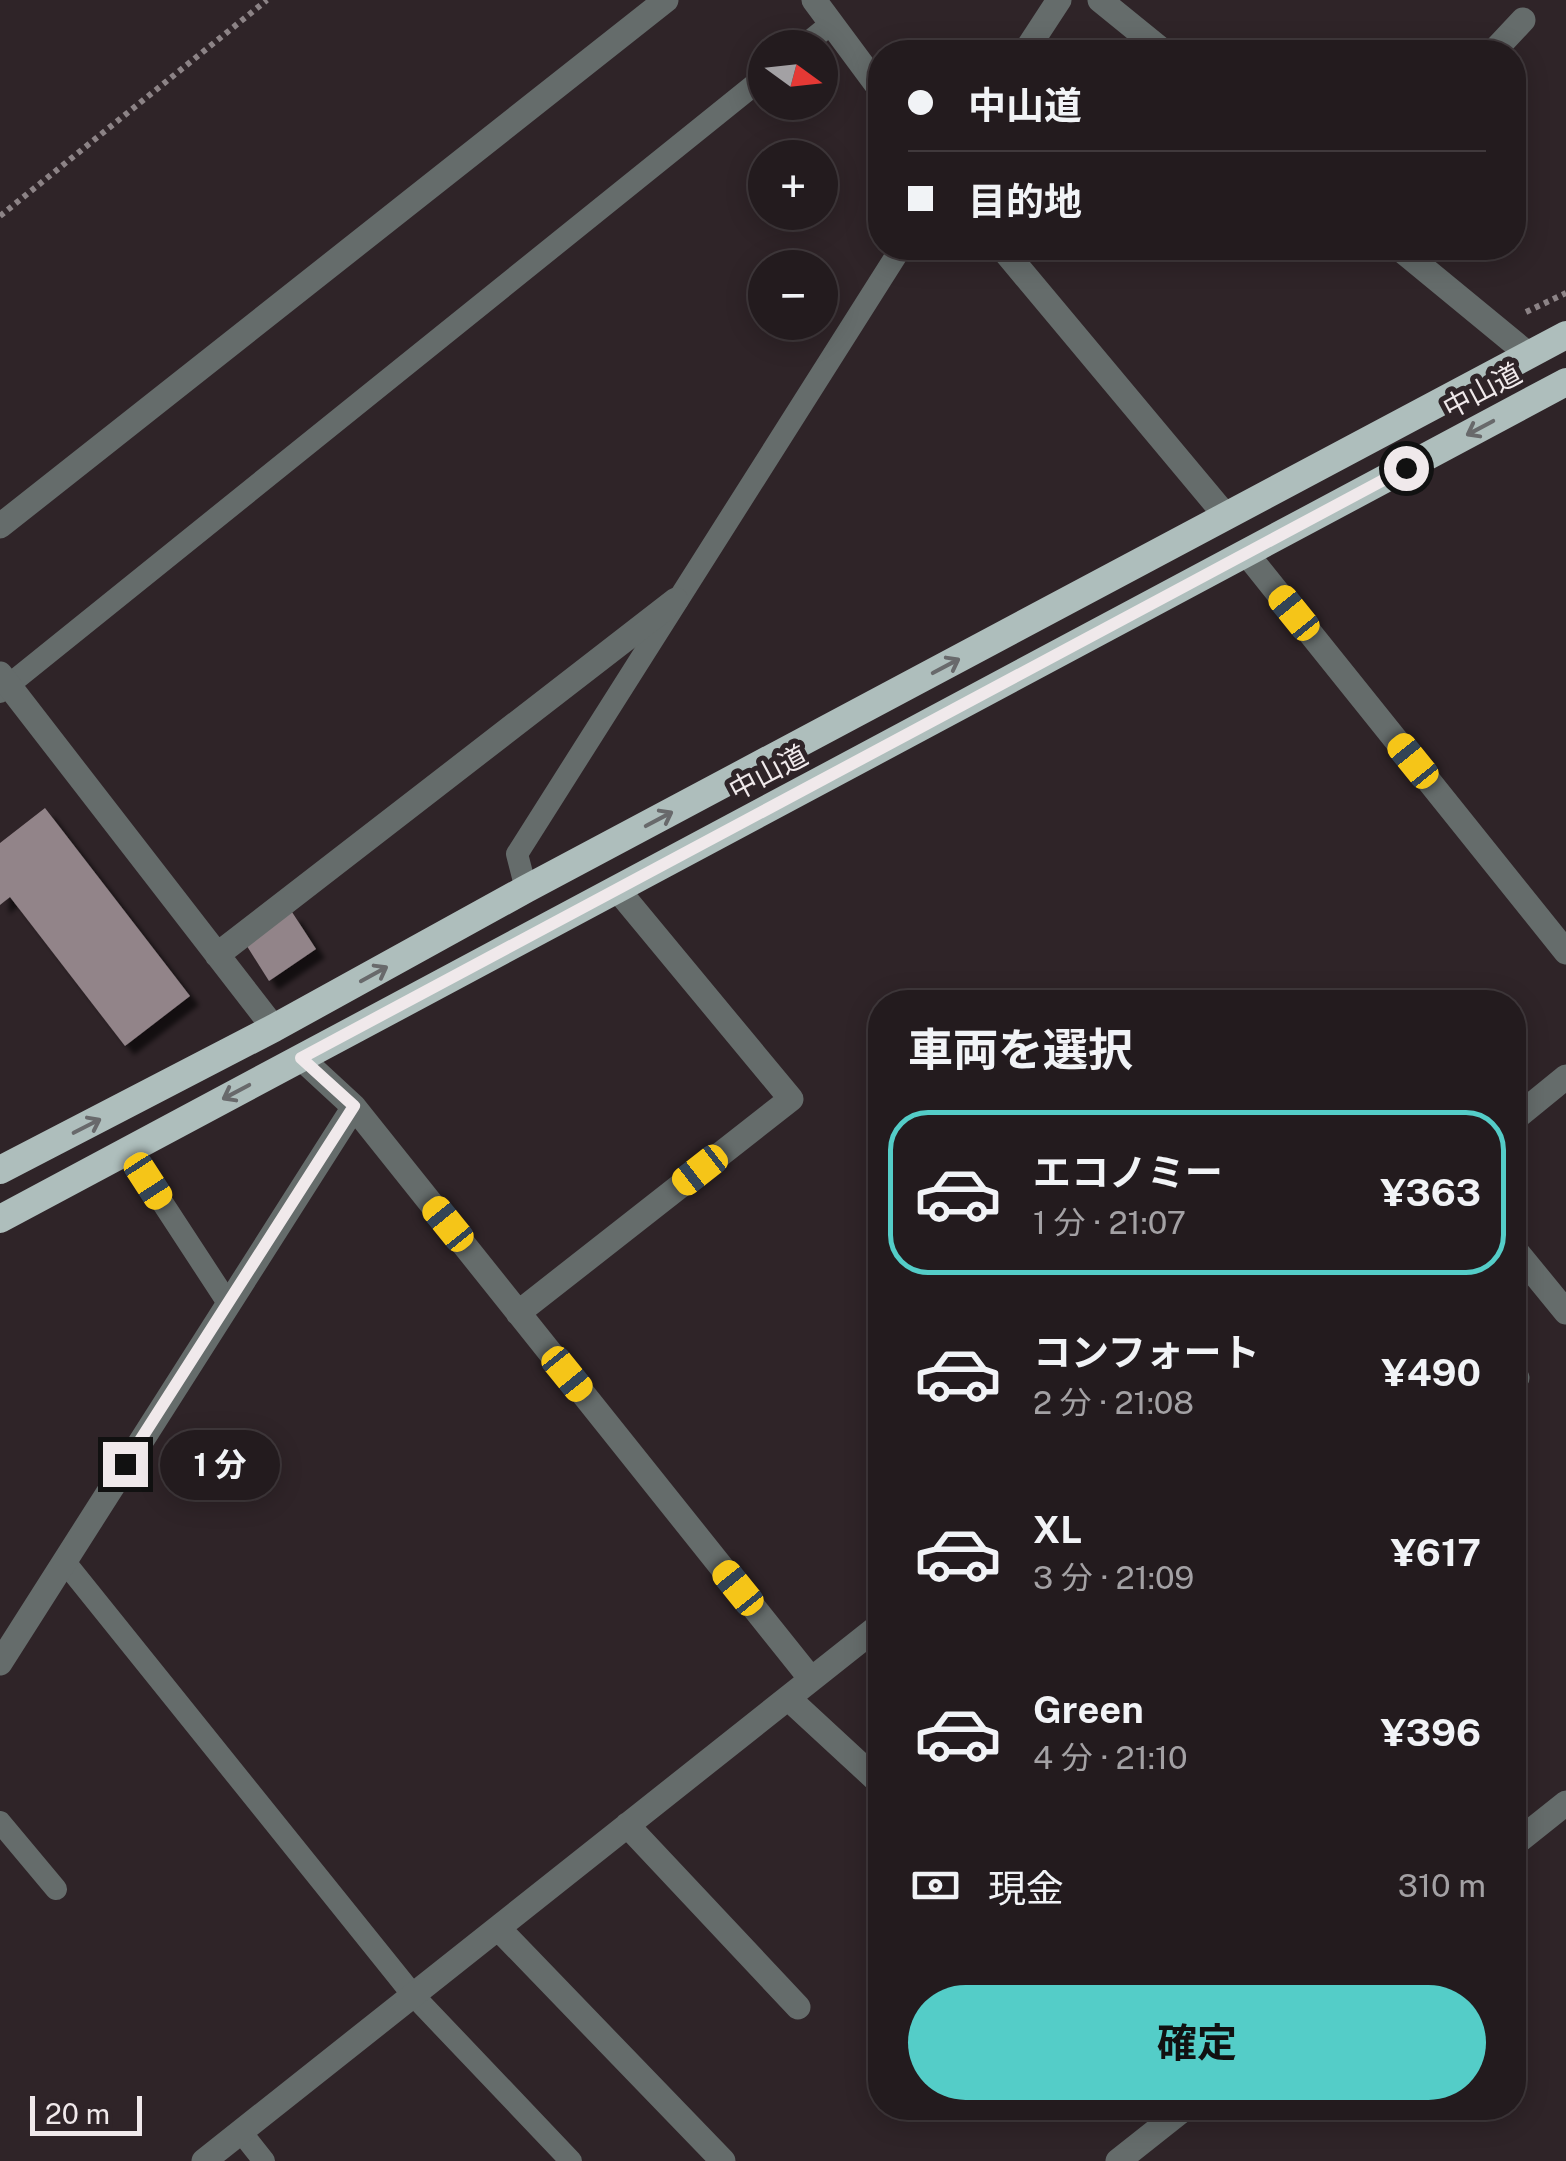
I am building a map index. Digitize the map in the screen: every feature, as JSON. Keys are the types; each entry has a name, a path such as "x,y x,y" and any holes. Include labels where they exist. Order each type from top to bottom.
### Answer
{"highway":[{"name":"中山道","path":"0,1170 274,1028 526,889 1566,335"},
{"name":"中山道","path":"0,1218 1566,382"}],"street":[{"path":"0,526 666,0"},
{"path":"814,0 868,72"},
{"path":"1034,40 1059,0"},
{"path":"1100,0 1149,40"},
{"path":"1504,40 1523,20"},
{"path":"1012,260 1226,516"},
{"path":"1414,260 1529,355"},
{"path":"1246,553 1566,952"},
{"path":"218,955 676,600"},
{"path":"3,684 274,1028"},
{"path":"518,1313 791,1100 616,889"},
{"path":"301,1058 354,1106 811,1679"},
{"path":"1526,1110 1566,1077"},
{"path":"0,1663 354,1106"},
{"path":"1526,1263 1566,1312"},
{"path":"204,2161 868,1634"},
{"path":"788,1698 868,1773"},
{"path":"1526,1835 1566,1803"},
{"path":"627,1826 798,2006"},
{"path":"498,1928 723,2161"},
{"path":"1118,2161 1166,2120"}],"lane":[{"path":"822,30 832,22"},
{"path":"3,684 748,90"},
{"path":"526,889 517,854 893,260"},
{"path":"128,1150 228,1303"},
{"path":"64,1561 413,1995 571,2161"},
{"path":"0,1822 56,1890"},
{"path":"241,2132 264,2161"}],"path":[{"path":"0,216 268,0"},
{"path":"1518,316 1566,293"}],"building":[{"path":"45,808 190,996 125,1046 10,897 0,905 0,843"},
{"path":"292,912 316,949 269,981 245,943"}],"route":[{"path":"125,1464 354,1106 301,1058 1406,468"}]}
